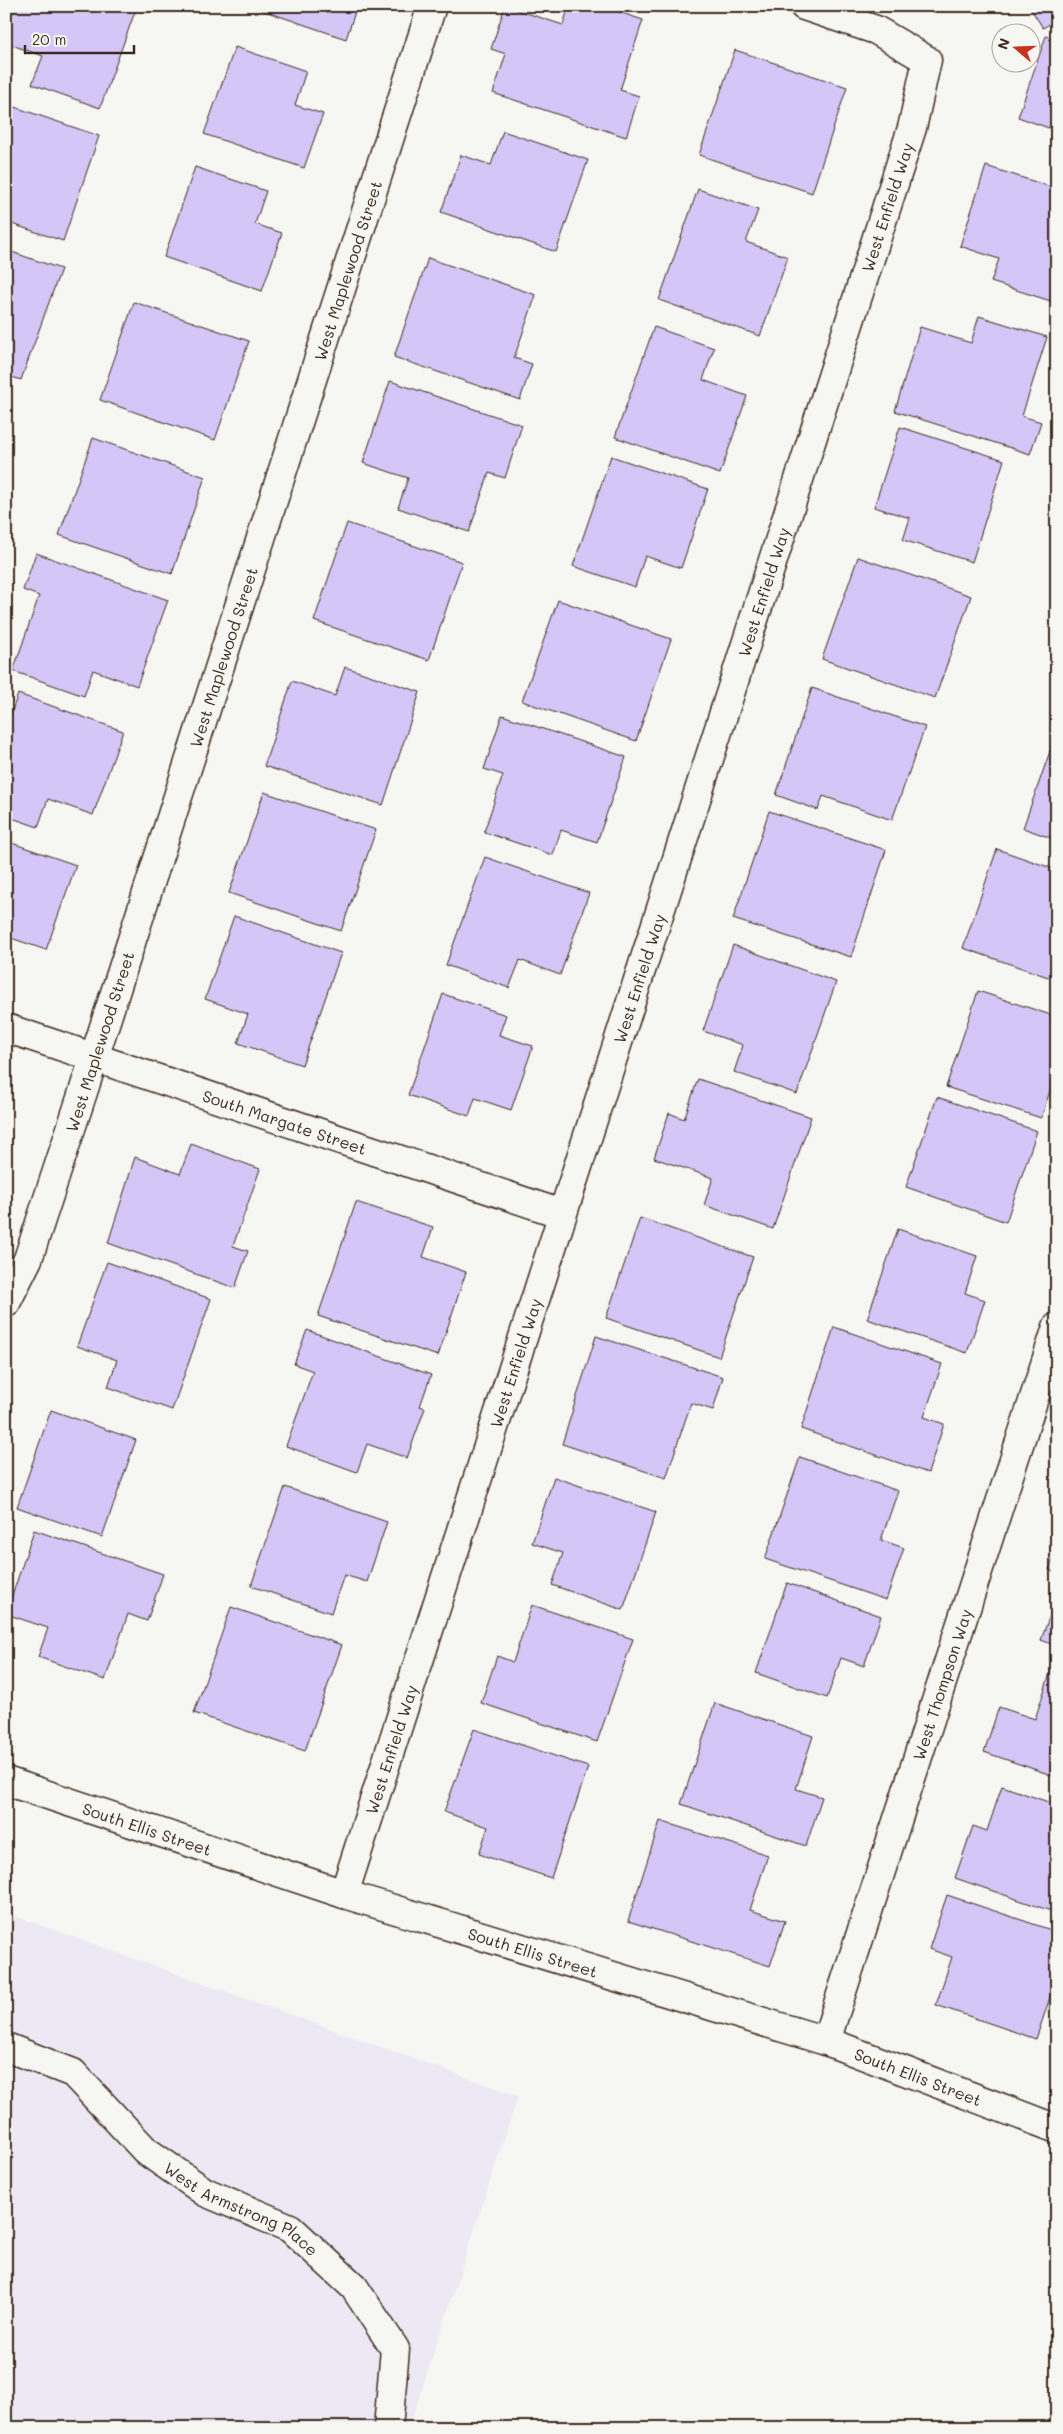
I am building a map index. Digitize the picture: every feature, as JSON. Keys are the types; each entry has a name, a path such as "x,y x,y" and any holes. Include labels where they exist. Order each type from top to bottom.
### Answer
{"street":[{"name":"West Maplewood Street","path":"6,1303 28,1260 432,6"},
{"name":"West Enfield Way","path":"344,1894 912,128 927,60 876,30 804,6"},
{"name":"South Margate Street","path":"6,1028 562,1214"},
{"name":"West Thompson Way","path":"826,2041 1057,1327"},
{"name":"South Ellis Street","path":"6,1781 344,1894 826,2041 1057,2129"},
{"name":"West Armstrong Place","path":"6,2047 73,2073 146,2152 206,2192 290,2228 354,2287 395,2349 388,2428"}],"shaded area":[{"path":"6,1913 518,2096 409,2428 6,2428"}],"building":[{"path":"15,6 137,6 100,108 32,84 43,56 6,43 6,31"},
{"path":"250,6 357,6 346,39"},
{"path":"505,6 563,25 569,6 601,6 643,20 620,90 639,96 626,137 493,93 506,54 491,49"},
{"path":"1029,6 1057,6 1057,19 1043,28"},
{"path":"1046,36 1057,39 1057,131 1018,117 1034,72 1040,72 1040,53"},
{"path":"235,47 306,71 295,105 323,114 304,168 204,134"},
{"path":"735,50 847,87 812,193 699,155"},
{"path":"6,104 99,136 63,241 6,222"},
{"path":"503,131 588,160 556,252 441,212 461,155 491,165"},
{"path":"1057,141 1057,164 1050,161"},
{"path":"986,166 1057,189 1057,303 991,282 999,259 960,246"},
{"path":"195,167 266,191 255,224 282,233 262,291 164,257"},
{"path":"698,189 758,210 746,242 788,257 760,336 659,300"},
{"path":"6,250 61,269 21,380 6,375"},
{"path":"428,258 536,295 514,358 532,364 520,400 394,357"},
{"path":"134,302 249,341 215,440 100,400"},
{"path":"979,316 1047,337 1022,416 1041,422 1030,454 895,411 920,327 971,343"},
{"path":"654,327 714,348 703,380 747,396 720,474 615,437"},
{"path":"390,381 522,425 505,478 489,473 469,532 398,508 408,478 363,463"},
{"path":"900,427 1004,460 972,562 903,540 910,518 874,507"},
{"path":"93,438 205,477 172,574 59,535"},
{"path":"611,456 708,489 681,568 645,556 635,587 573,566"},
{"path":"347,523 462,562 429,660 314,621"},
{"path":"36,553 168,600 137,686 93,670 84,696 13,671 39,596 23,590"},
{"path":"858,557 971,596 935,698 822,659"},
{"path":"558,600 671,639 636,741 522,701"},
{"path":"345,667 420,692 383,805 264,766 292,681 335,696"},
{"path":"812,688 925,727 892,820 823,796 818,810 776,795"},
{"path":"18,694 123,731 93,815 48,799 38,827 6,816 6,727"},
{"path":"502,715 626,757 597,842 561,830 553,855 484,832 503,775 484,769"},
{"path":"1054,740 1057,741 1057,840 1023,828"},
{"path":"264,792 376,830 341,931 229,893"},
{"path":"769,811 886,850 851,957 733,919"},
{"path":"6,841 76,865 46,950 8,937 6,943"},
{"path":"997,849 1057,870 1057,980 963,948"},
{"path":"485,857 589,893 560,975 520,960 509,988 446,965"},
{"path":"234,916 341,953 302,1065 238,1043 248,1014 205,999"},
{"path":"733,945 836,982 797,1094 734,1072 743,1045 703,1031"},
{"path":"978,991 1057,1017 1057,1070 1041,1118 946,1087"},
{"path":"443,994 506,1015 499,1035 533,1046 511,1110 475,1098 469,1116 408,1095"},
{"path":"698,1079 811,1117 773,1229 704,1205 713,1178 654,1158 669,1113 684,1119"},
{"path":"937,1097 1037,1131 1006,1222 906,1187"},
{"path":"191,1144 260,1169 233,1246 248,1251 235,1288 108,1243 135,1157 180,1174"},
{"path":"356,1202 433,1227 423,1257 466,1272 438,1356 318,1316"},
{"path":"640,1218 753,1257 719,1357 606,1318"},
{"path":"898,1229 977,1256 965,1293 985,1300 967,1353 867,1319"},
{"path":"107,1262 211,1299 172,1410 108,1387 117,1360 77,1346"},
{"path":"834,1327 942,1364 924,1417 944,1424 928,1473 801,1429"},
{"path":"307,1330 431,1375 420,1406 425,1408 407,1458 367,1444 357,1472 286,1446 313,1371 294,1364"},
{"path":"596,1336 723,1377 713,1410 691,1403 666,1478 562,1444"},
{"path":"51,1410 136,1440 102,1537 17,1507"},
{"path":"800,1457 898,1491 881,1540 904,1548 886,1600 765,1559"},
{"path":"554,1477 656,1512 623,1610 552,1585 563,1553 532,1543"},
{"path":"285,1487 387,1522 367,1582 344,1575 331,1613 251,1586"},
{"path":"34,1530 163,1574 147,1621 128,1614 105,1680 38,1657 48,1628 6,1614"},
{"path":"1057,1545 1057,1573 1049,1570"},
{"path":"787,1583 881,1616 864,1666 841,1658 827,1698 756,1673"},
{"path":"1055,1601 1057,1601 1057,1646 1041,1640"},
{"path":"532,1605 633,1639 597,1742 481,1703 497,1656 513,1662"},
{"path":"231,1607 342,1645 305,1751 194,1713"},
{"path":"1054,1661 1057,1662 1057,1777 984,1752 999,1707 1035,1719"},
{"path":"715,1703 813,1736 796,1789 822,1797 806,1846 681,1804"},
{"path":"474,1729 588,1767 551,1878 479,1854 488,1827 444,1812"},
{"path":"1002,1786 1057,1805 1057,1913 955,1878 973,1826 987,1831"},
{"path":"660,1821 768,1855 750,1910 785,1921 770,1966 628,1921"},
{"path":"947,1895 1057,1932 1057,1977 1036,2039 936,2005 952,1957 929,1949"}]}
